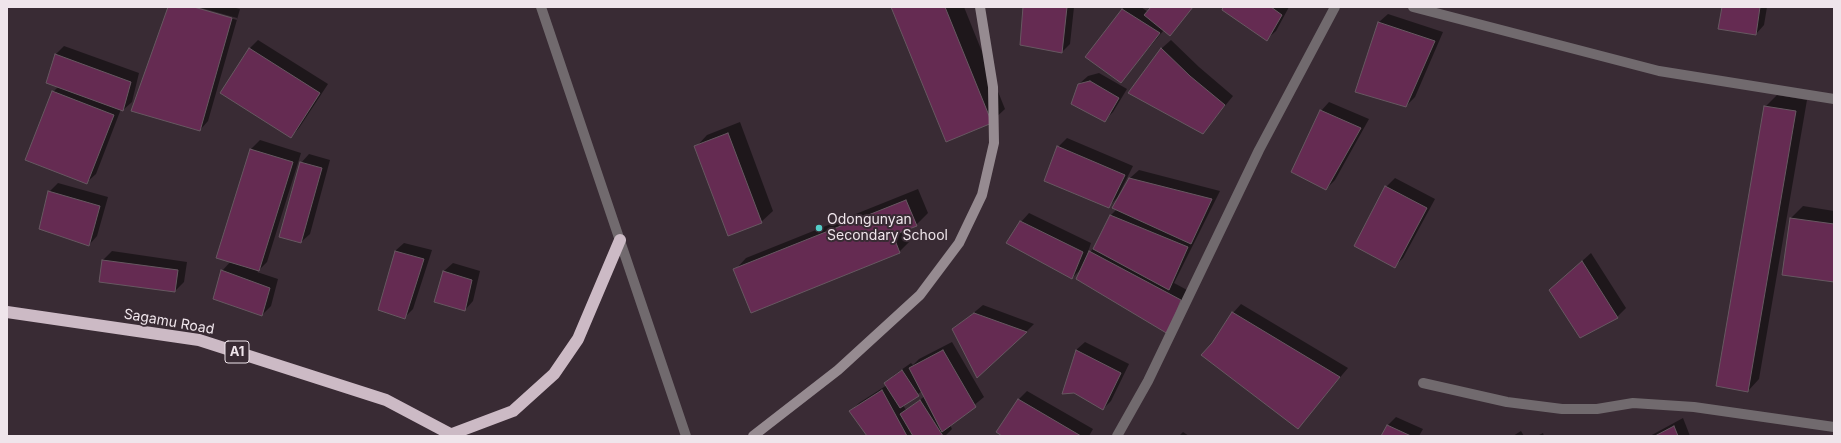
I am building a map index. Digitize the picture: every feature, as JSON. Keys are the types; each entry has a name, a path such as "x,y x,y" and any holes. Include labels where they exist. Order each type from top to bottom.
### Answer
{"highway":[{"path":"453,435 513,411 554,374 578,339 620,240"},
{"name":"Sagamu Road","path":"7,312 199,340 386,400 453,435"}],"street":[{"path":"541,7 686,436"},
{"path":"753,436 838,370 920,295 960,243 982,195 994,144 993,87 980,7"},
{"path":"1117,436 1148,381 1259,150 1335,7"},
{"path":"1413,7 1659,71 1834,99"},
{"path":"1423,383 1507,402 1562,409 1597,408 1633,403 1694,407 1834,427"}],"building":[{"path":"168,7 194,7 232,18 200,131 131,111"},
{"path":"891,7 945,7 992,123 946,142"},
{"path":"1023,7 1067,7 1062,53 1020,45"},
{"path":"1151,7 1193,7 1170,36 1144,15"},
{"path":"1223,7 1271,7 1282,15 1267,41 1222,10"},
{"path":"1722,7 1760,7 1756,35 1718,29"},
{"path":"1122,9 1160,33 1121,83 1085,57"},
{"path":"1378,22 1435,41 1406,107 1355,92"},
{"path":"249,48 320,93 291,138 220,93"},
{"path":"1161,48 1190,76 1225,105 1203,134 1128,93"},
{"path":"55,54 131,82 123,111 46,83"},
{"path":"1090,81 1119,98 1105,122 1071,104 1078,84"},
{"path":"52,91 114,115 87,184 25,160"},
{"path":"1764,106 1796,111 1748,392 1716,386"},
{"path":"1320,110 1361,128 1326,190 1291,172"},
{"path":"728,133 762,223 728,236 694,146"},
{"path":"1057,146 1125,175 1109,208 1044,181"},
{"path":"250,149 293,162 259,271 216,258"},
{"path":"300,162 322,168 301,243 279,237"},
{"path":"1129,178 1212,199 1191,244 1112,208"},
{"path":"1385,186 1427,208 1395,268 1354,246"},
{"path":"48,191 100,206 89,246 39,229"},
{"path":"906,200 917,226 893,235 900,253 751,313 733,269"},
{"path":"1110,215 1188,247 1169,290 1093,249"},
{"path":"1790,218 1834,224 1834,282 1782,275"},
{"path":"1020,221 1083,252 1072,279 1006,243"},
{"path":"395,251 424,259 405,319 378,310"},
{"path":"1089,251 1181,300 1168,334 1076,279"},
{"path":"102,260 178,270 175,292 99,282"},
{"path":"1582,261 1618,318 1580,338 1549,290"},
{"path":"221,270 270,288 262,316 213,299"},
{"path":"443,271 472,280 465,311 434,302"},
{"path":"1232,312 1340,377 1298,429 1201,355 1212,343"},
{"path":"974,313 1027,332 977,378 952,329"},
{"path":"943,350 976,407 942,432 909,368"},
{"path":"1076,350 1121,373 1103,410 1074,393 1062,394"},
{"path":"902,370 919,396 900,408 884,383"},
{"path":"882,390 907,436 867,436 849,411"},
{"path":"1018,399 1081,436 1002,436 996,432"},
{"path":"920,400 943,436 913,436 900,414"},
{"path":"1387,425 1411,436 1381,436"},
{"path":"1674,426 1678,436 1655,436"}],"place":[{"name":"Odongunyan Secondary School","path":"819,228"}]}
